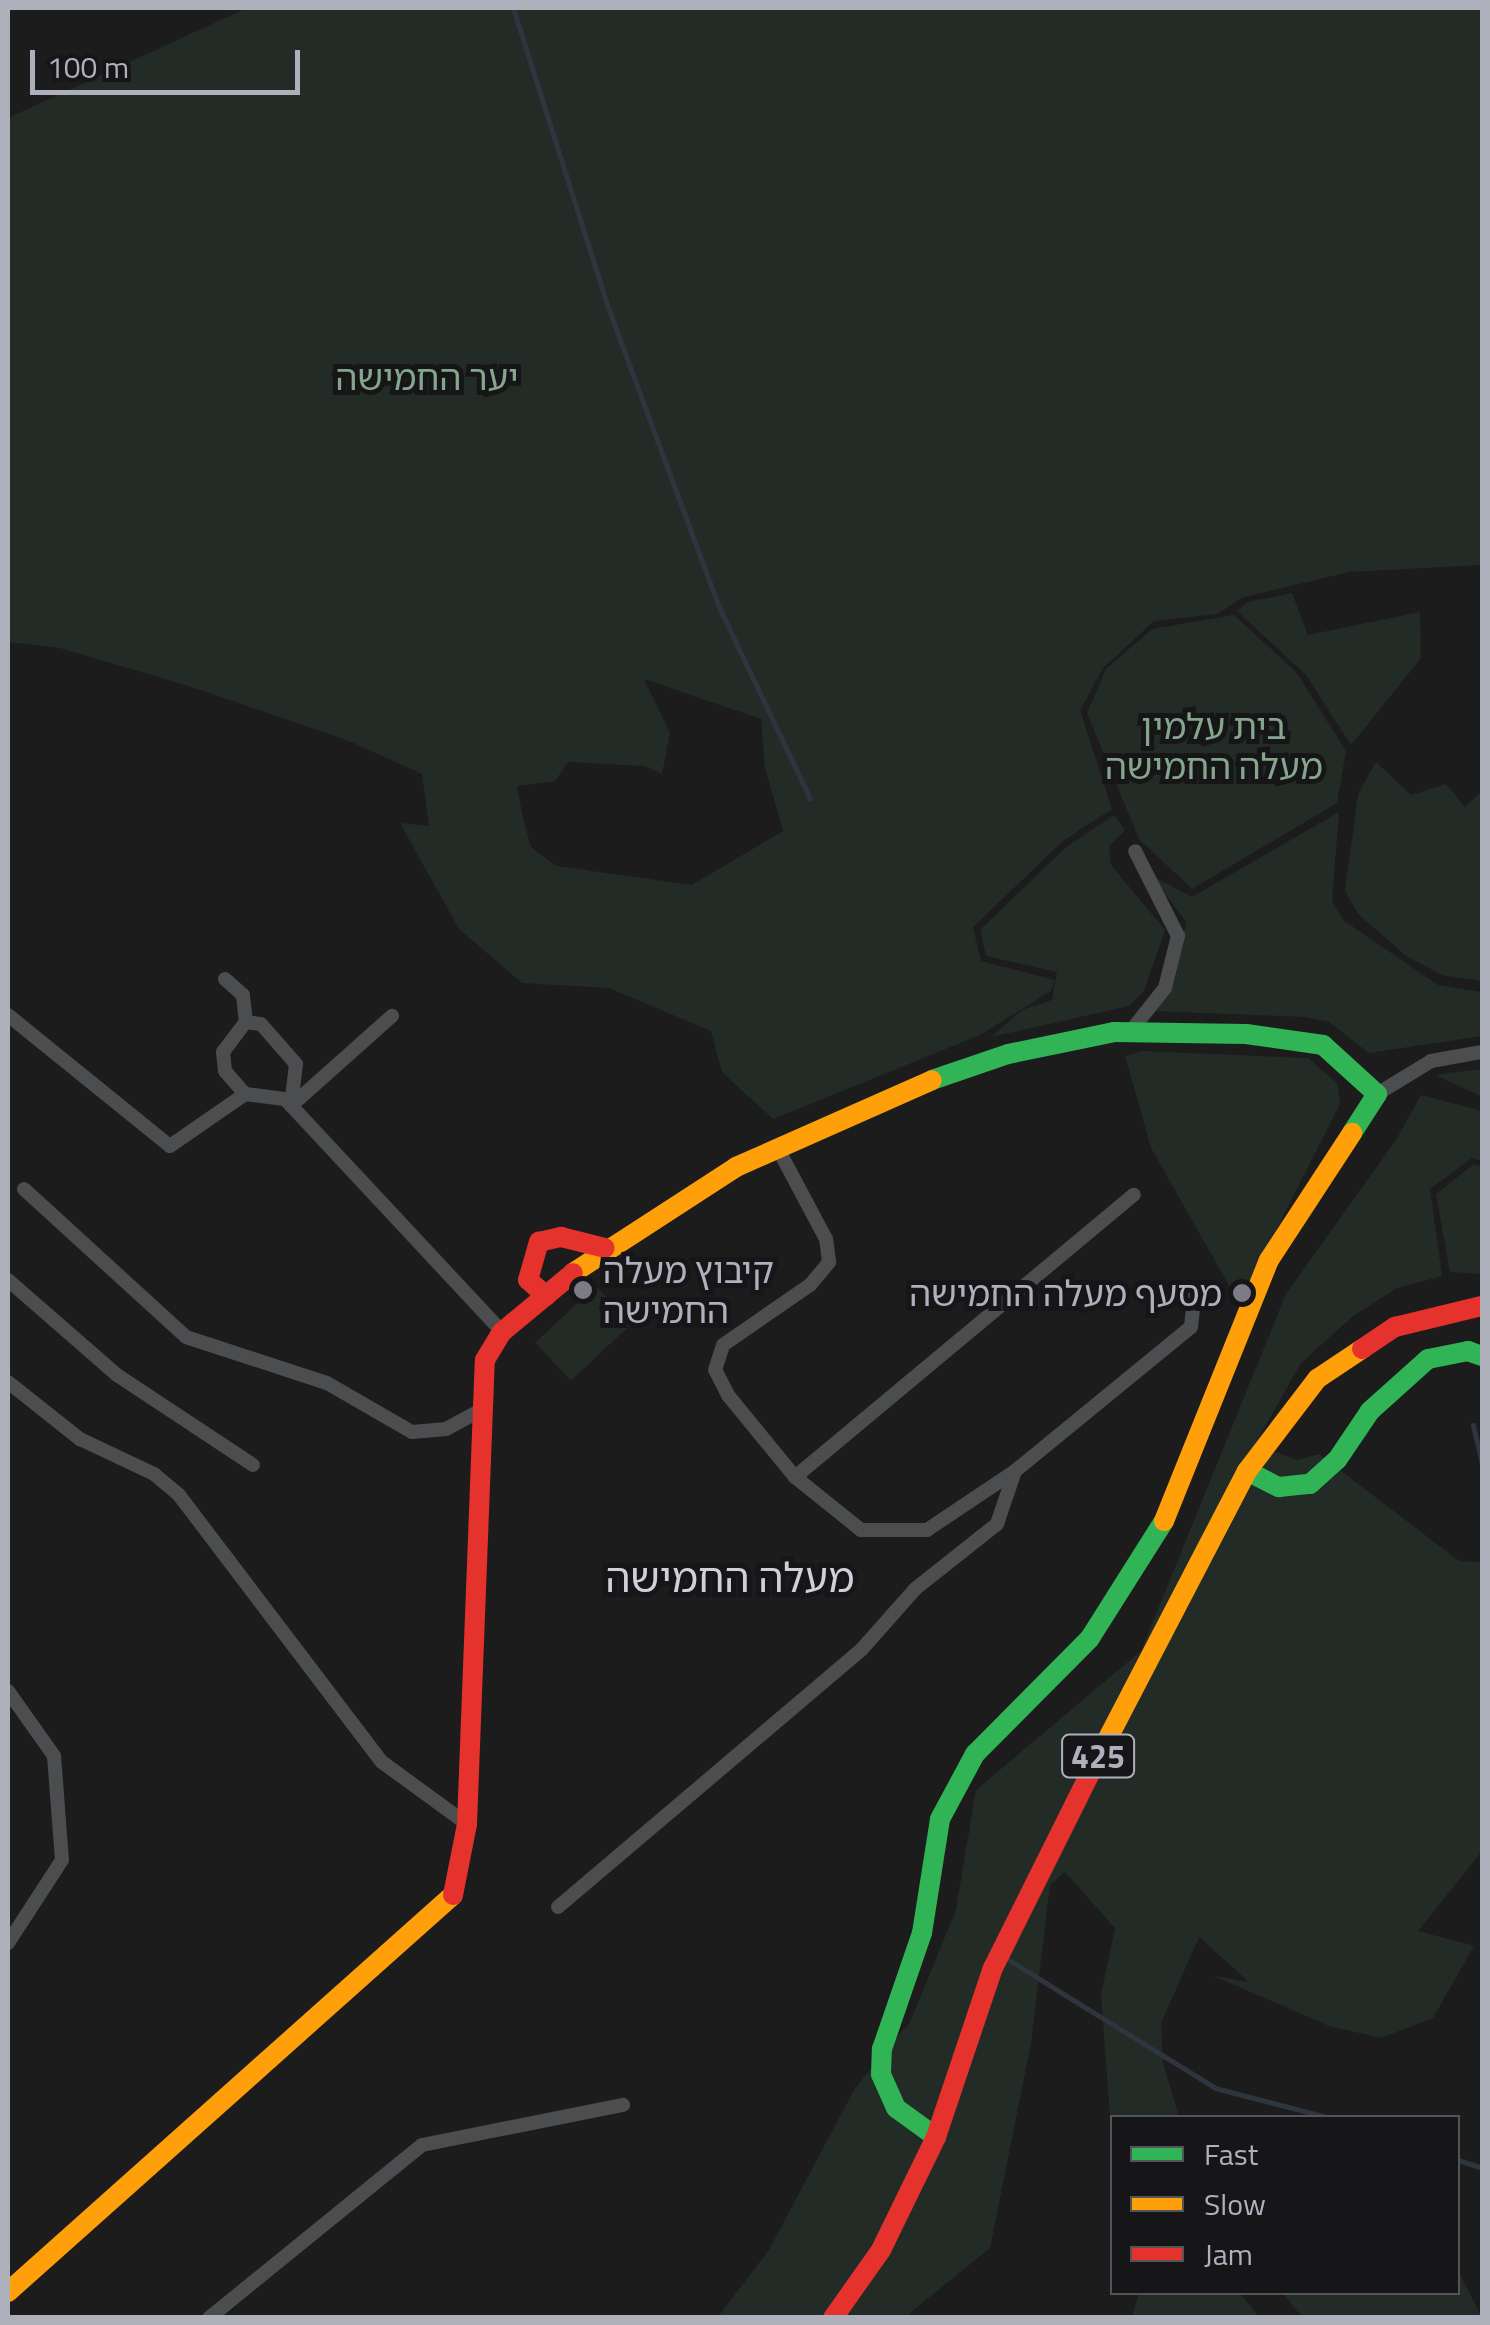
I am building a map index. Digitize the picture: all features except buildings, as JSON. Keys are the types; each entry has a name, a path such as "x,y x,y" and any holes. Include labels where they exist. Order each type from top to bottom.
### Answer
{"street":[{"path":"1130,1032 1165,988 1178,936 1135,851"},
{"path":"224,979 243,995 246,1022 223,1052 225,1071 245,1094"},
{"path":"8,1014 170,1146 245,1094 285,1099 502,1332"},
{"path":"291,1106 392,1016"},
{"path":"246,1022 261,1024 296,1064 291,1106"},
{"path":"8,2292 452,1901 466,1824 485,1360 502,1332 605,1248 777,1146 884,1098 1008,1054 1130,1032 1305,1040 1342,1058 1376,1094"},
{"path":"936,2137 896,2108 880,2074 882,2048 914,1969 933,1842 949,1796 974,1754 1090,1638 1143,1562 1180,1489 1270,1260 1376,1094 1432,1061 1482,1052"},
{"path":"777,1146 826,1240 830,1262 810,1284 722,1345 715,1370 795,1477 861,1530 927,1530 1015,1471 1191,1327 1194,1296"},
{"path":"24,1189 186,1337 327,1382 412,1432 446,1429 483,1408"},
{"path":"795,1477 1134,1194"},
{"path":"546,1296 528,1280 539,1242 561,1237 605,1248"},
{"path":"8,1280 117,1376 253,1465"},
{"name":"425","path":"834,2318 881,2250 936,2137 1013,1920 1248,1471 1316,1378 1394,1326 1482,1306"},
{"path":"1248,1471 1280,1487 1310,1484 1337,1460 1391,1388 1428,1360 1468,1351 1482,1356"},
{"path":"8,1382 80,1439 154,1474 179,1495 382,1762 466,1824"},
{"path":"558,1907 862,1649 915,1589 997,1524 1015,1471"},
{"path":"8,1692 54,1756 62,1860 8,1943"},
{"path":"209,2318 422,2145 623,2105"}],"green space":[{"name":"יער החמישה","path":"247,8 1482,8 1482,565 1349,572 1241,598 1218,614 1154,621 1104,667 1080,710 1112,809 1063,841 973,927 981,961 1055,980 1051,991 980,1035 773,1119 722,1072 711,1031 609,988 522,983 459,929 400,823 429,826 422,774 349,741 192,687 60,648 8,642 8,118","holes":["644,679 761,719 765,768 783,831 692,885 556,866 531,847 517,786 555,781 568,762 644,766 662,774 670,733"]},
{"path":"1292,593 1308,635 1420,612 1421,658 1351,745 1306,675 1237,611 1248,602"},
{"name":"בית עלמין מעלה החמישה","path":"1234,615 1296,672 1346,751 1337,803 1192,889 1139,839 1087,713 1106,669 1152,629"},
{"path":"1376,762 1411,795 1446,784 1465,807 1482,791 1482,981 1442,975 1406,956 1358,914 1345,891 1358,794"},
{"path":"1339,812 1332,901 1343,920 1438,985 1482,992 1482,1036 1369,1053 1329,1022 1305,1017 1153,1011 1175,979 1186,922 1152,876 1192,897"},
{"path":"1114,815 1125,830 1109,846 1111,865 1165,930 1144,991 1129,1006 991,1037 1022,1010 1052,1000 1057,972 986,956 980,930 1066,847"},
{"path":"1141,1051 1308,1058 1337,1083 1340,1104 1239,1303 1151,1148 1125,1056"},
{"path":"1482,1069 1482,1097 1436,1075 1448,1073"},
{"path":"1421,1095 1482,1111 1482,1161 1472,1158 1430,1189 1442,1276 1397,1288 1353,1316 1300,1364 1255,1445 1297,1460 1319,1454 1459,1561 1482,1562 1482,1851 1418,1931 1474,1946 1433,2018 1381,2038 1329,2026 1214,1976 1249,1982 1199,1937 1161,2023 1163,2063 1178,2115 1110,2116 1101,1995 1115,1928 1065,1872 1050,1885 1031,2043 990,2248 905,2317 717,2318 769,2250 855,2088 910,2022 956,1910 976,1790 1141,1651 1286,1294 1396,1140"},
{"path":"1474,1164 1482,1167 1482,1274 1450,1272 1436,1194"},
{"path":"596,1286 631,1324 571,1381 535,1343"},
{"path":"1460,2275 1482,2317 1302,2317 1285,2295 1460,2295"},
{"path":"1138,2295 1242,2295 1259,2317 1132,2317"}],"waterway":[{"path":"513,8 609,310 719,607 810,799"},
{"path":"1473,1425 1482,1464"},
{"path":"1004,1957 1215,2088 1319,2115"},
{"path":"1460,2161 1482,2168"}],"traffic: fast":[{"path":"932,1080 1008,1054 1114,1032 1246,1034 1323,1045 1377,1094 1352,1133"},
{"path":"1247,1471 1279,1487 1310,1484 1337,1460 1370,1411 1428,1359 1468,1351 1482,1356"},
{"path":"936,2137 896,2108 881,2074 882,2049 922,1933 940,1819 975,1754 1090,1638 1164,1521"}],"traffic: slow":[{"path":"573,1273 736,1167 932,1080"},
{"path":"1164,1521 1269,1260 1352,1133"},
{"path":"1095,1763 1247,1471 1317,1379 1362,1349"},
{"path":"8,2292 453,1895"}],"traffic: jam":[{"path":"546,1296 528,1280 539,1242 561,1237 605,1248"},
{"path":"453,1895 467,1824 485,1360 502,1332 573,1273"},
{"path":"1362,1349 1395,1327 1482,1306"},
{"path":"833,2318 881,2250 936,2137 993,1968 1095,1763"}],"place":[{"name":"קיבוץ מעלה החמישה","path":"583,1290"},
{"name":"מסעף מעלה החמישה","path":"1242,1293"}],"district":[{"name":"מעלה החמישה","path":"730,1578"}]}
